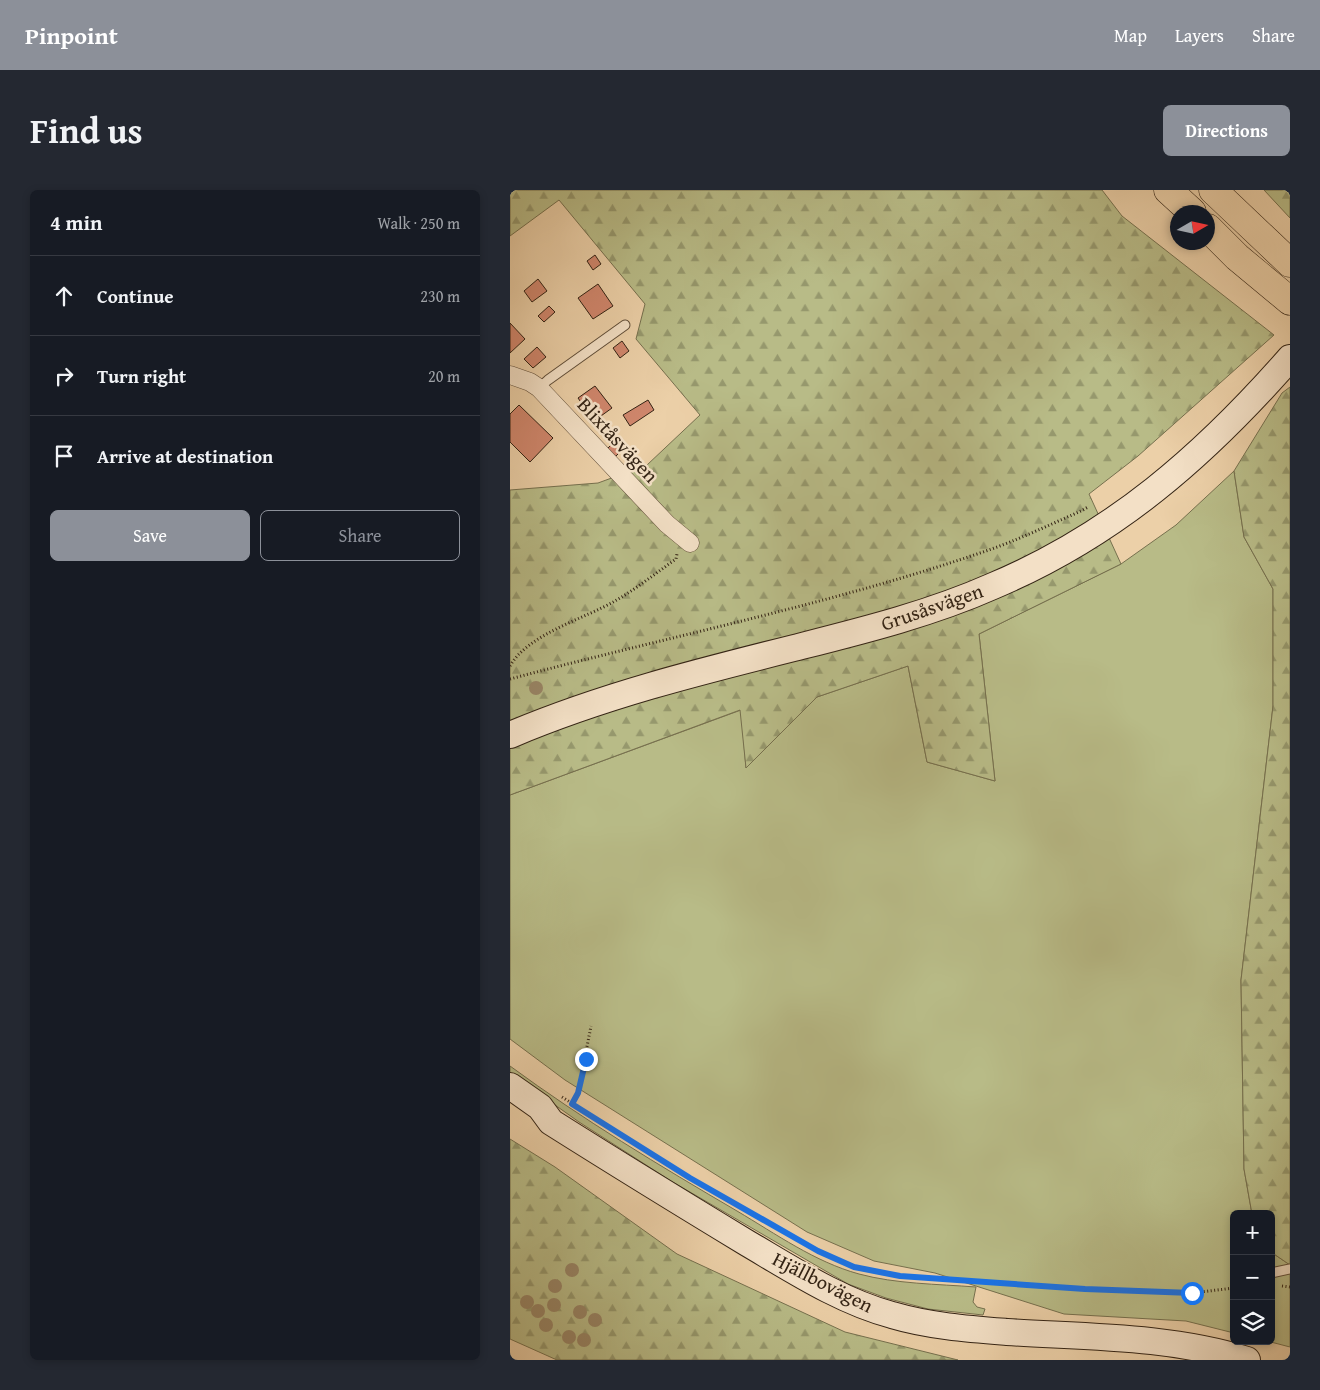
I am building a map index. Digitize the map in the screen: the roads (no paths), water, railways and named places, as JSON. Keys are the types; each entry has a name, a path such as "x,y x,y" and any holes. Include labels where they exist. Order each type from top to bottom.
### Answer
{"highway":[{"path":"1168,190 1184,205"},
{"path":"1213,190 1290,263"},
{"path":"1215,235 1290,301"}],"street":[{"name":"Grusåsvägen","path":"510,735 618,694 908,617 961,599 1025,571 1064,552 1146,498 1184,467 1229,424 1290,358"},
{"name":"Blixtåsvägen","path":"510,375 530,382 539,388 667,524 690,543"},
{"name":"Hjällbovägen","path":"510,1086 540,1107 551,1122 668,1196 799,1274 847,1299 892,1316 968,1329 1164,1343 1226,1354 1247,1360"},
{"name":"Hjällbovägen","path":"510,1103 539,1120 551,1122"}],"lane":[{"path":"539,388 625,325"},
{"path":"1275,1272 1290,1269"}]}
